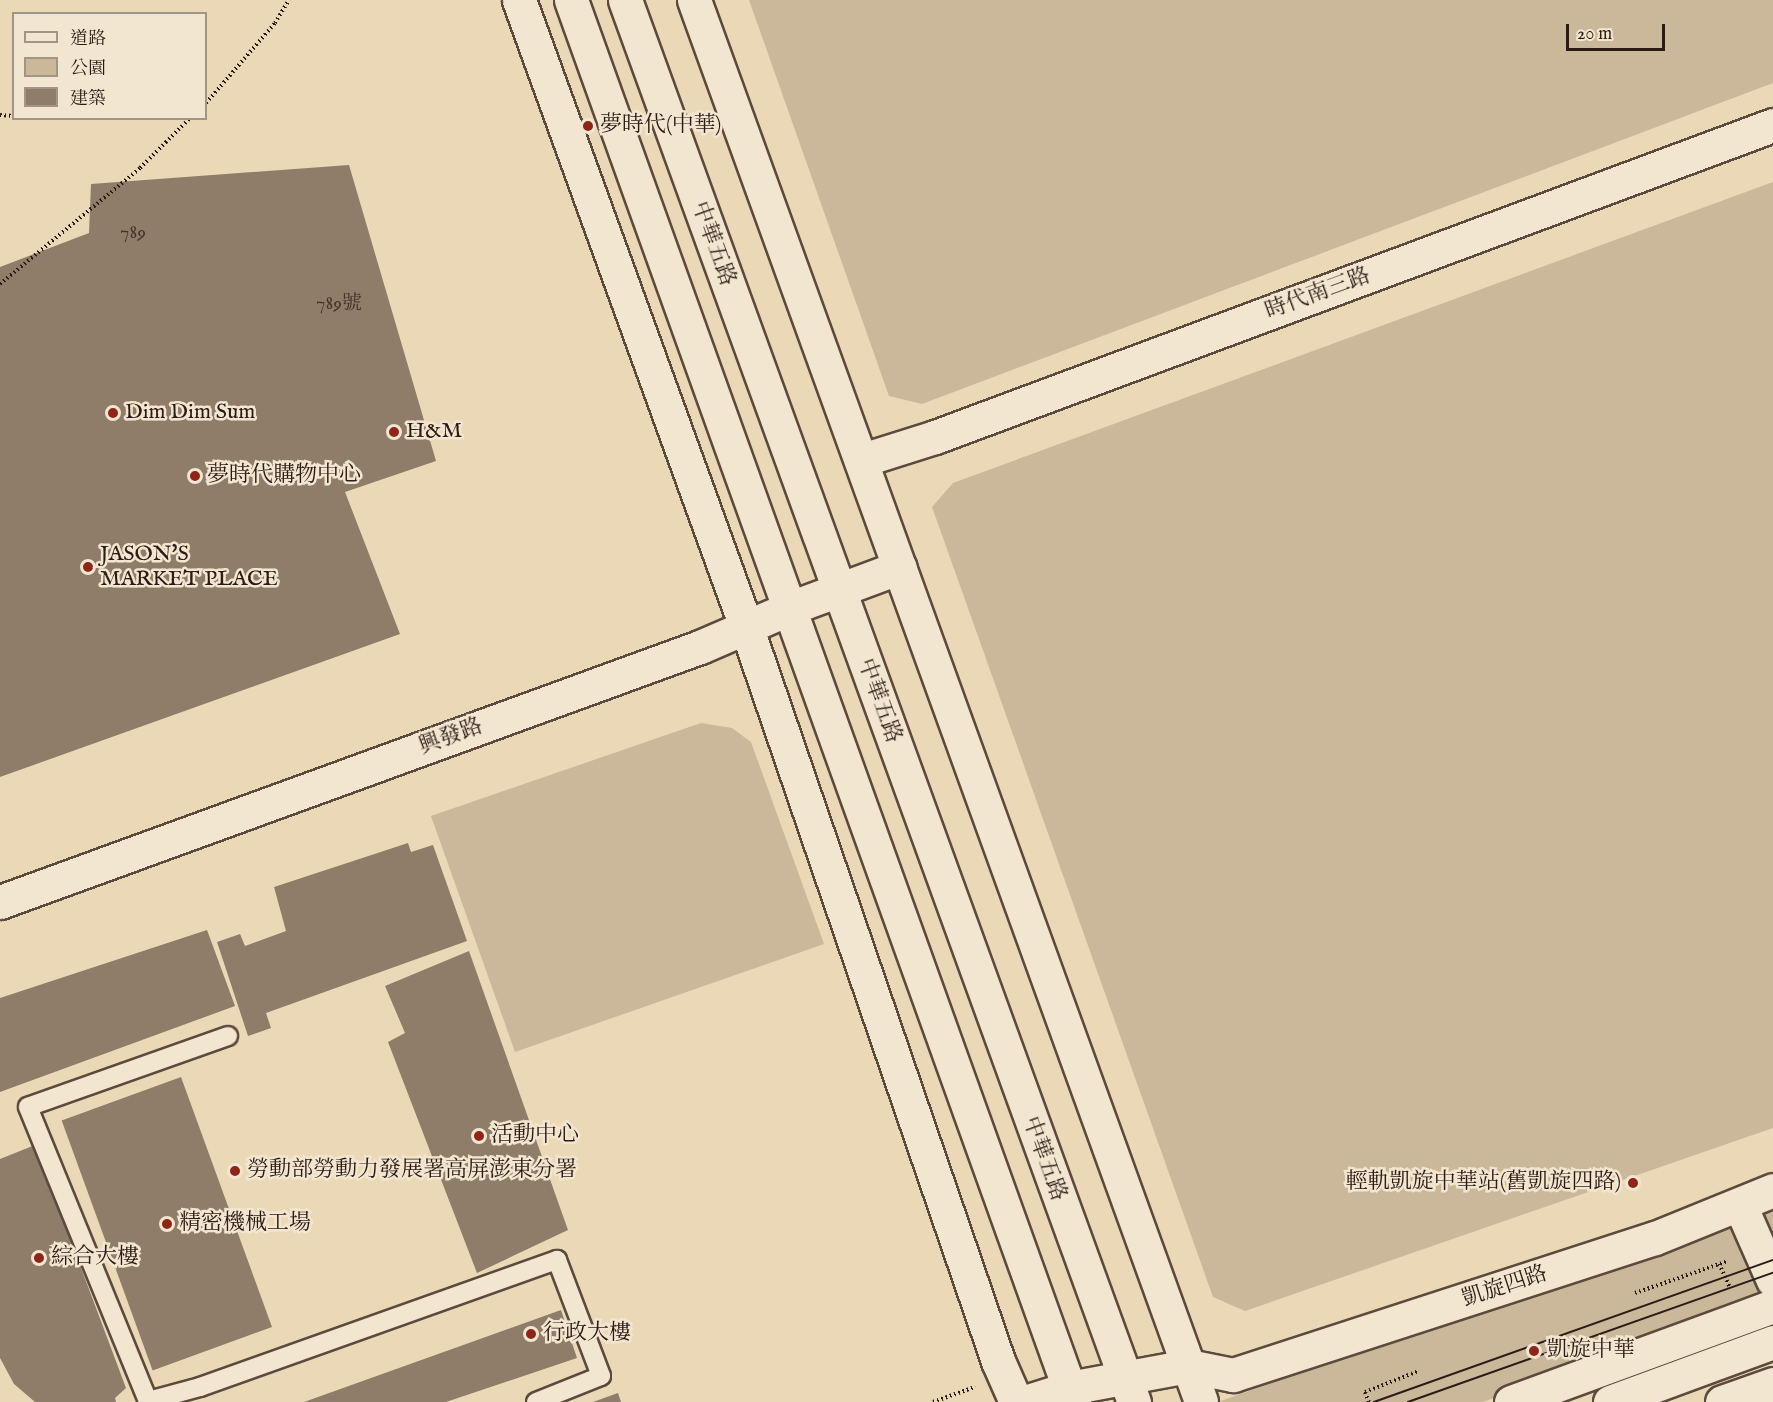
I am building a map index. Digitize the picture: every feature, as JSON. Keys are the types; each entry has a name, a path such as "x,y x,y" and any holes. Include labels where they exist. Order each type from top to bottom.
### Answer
{"street":[{"path":"519,0 747,628 998,1361 1016,1402"},
{"path":"571,0 1071,1395"},
{"name":"中華五路","path":"625,0 1129,1389"},
{"path":"694,0 862,460 1200,1402"},
{"name":"時代南三路","path":"862,460 935,437 1773,125"},
{"name":"興發路","path":"0,902 747,628 790,608 900,567"},
{"name":"凱旋四路","path":"1200,1402 1233,1375 1655,1238 1773,1190"},
{"path":"1740,1205 1773,1280"},
{"path":"1511,1402 1773,1306"},
{"path":"1610,1402 1773,1342"},
{"name":"凱旋四路","path":"1025,1402 1129,1389 1188,1366 1233,1375"},
{"path":"1722,1402 1773,1384"}],"lane":[{"path":"228,1036 28,1107 148,1401 203,1394 557,1260 602,1376 536,1402"}],"path":[{"path":"207,100 275,23 289,0"},
{"path":"0,284 140,168 188,120"},
{"path":"1719,1264 1733,1295"},
{"path":"1635,1293 1699,1272"},
{"path":"1369,1402 1365,1392 1419,1371"},
{"path":"933,1402 981,1385"}],"green space":[{"path":"749,0 1773,0 1773,83 922,404 889,396"},
{"path":"1773,182 1773,1128 1245,1311 1213,1297 932,507 953,483"},
{"path":"701,723 732,728 751,742 824,944 515,1052 431,816"},
{"path":"1773,1204 1773,1299 1483,1402 1218,1402"}],"building":[{"name":"夢時代購物中心","path":"349,165 436,461 345,492 400,634 0,777 0,267 89,233 91,184"},
{"path":"408,843 411,852 433,845 467,941 266,1013 271,1028 248,1036 217,942 240,934 245,946 286,931 274,887"},
{"path":"207,930 235,1006 0,1092 0,998"},
{"name":"活動中心","path":"469,951 568,1230 477,1273 388,1042 405,1033 385,986"},
{"name":"精密機械工場","path":"181,1077 272,1327 153,1370 62,1120"},
{"name":"綜合大樓","path":"35,1145 126,1388 115,1398 116,1402 35,1402 14,1384 0,1358 0,1159"},
{"name":"行政大樓","path":"561,1310 577,1358 446,1402 304,1402"},
{"path":"618,1393 621,1402 593,1402"}],"tram line":[{"path":"1374,1402 1773,1260"},
{"path":"1408,1402 1773,1273"}],"place":[{"name":"夢時代(中華)","path":"588,126"},
{"name":"Dim Dim Sum","path":"113,413"},
{"name":"H&M","path":"394,432"},
{"name":"夢時代購物中心","path":"195,476"},
{"name":"JASON'S MARKET PLACE","path":"88,567"},
{"name":"活動中心","path":"479,1136"},
{"name":"勞動部勞動力發展署高屏澎東分署","path":"235,1171"},
{"name":"輕軌凱旋中華站(舊凱旋四路)","path":"1633,1183"},
{"name":"精密機械工場","path":"167,1224"},
{"name":"綜合大樓","path":"39,1258"},
{"name":"行政大樓","path":"531,1334"},
{"name":"凱旋中華","path":"1534,1351"}]}
